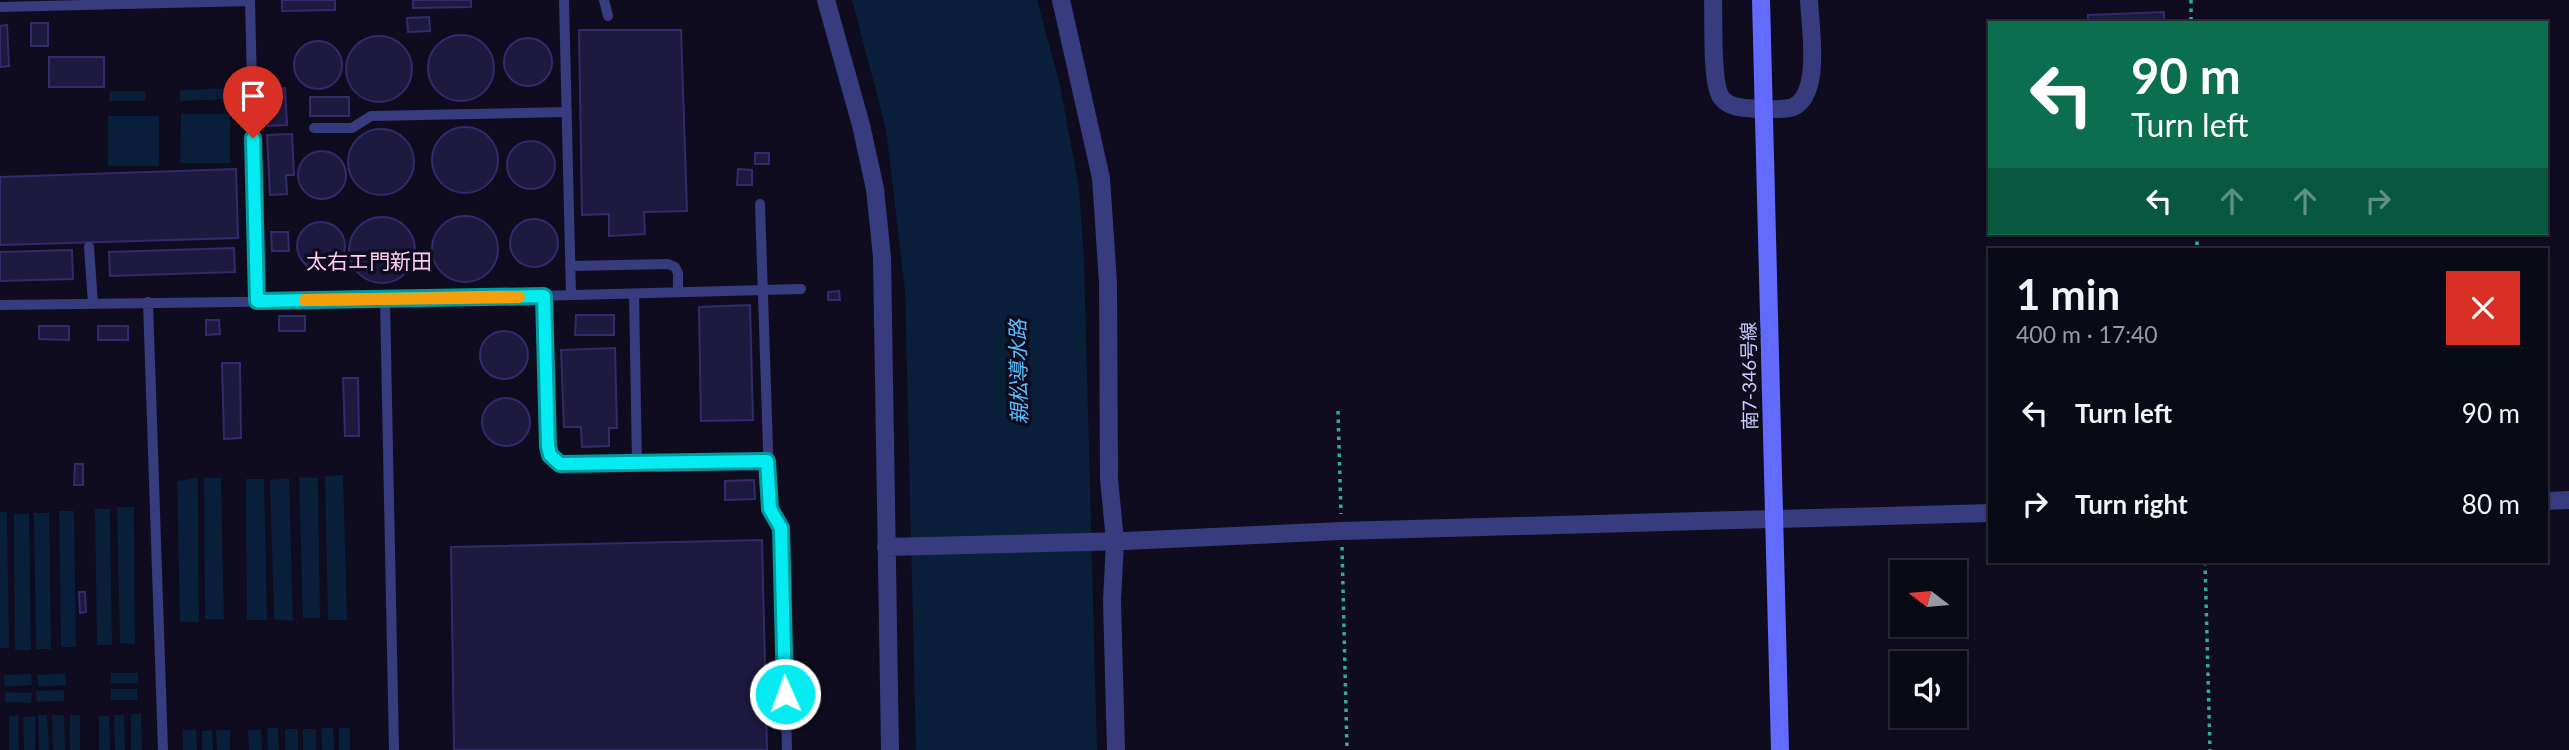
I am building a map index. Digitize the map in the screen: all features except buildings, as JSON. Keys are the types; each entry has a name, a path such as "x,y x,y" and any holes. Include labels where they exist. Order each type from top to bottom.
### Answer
{"street":[{"path":"826,0 861,125 875,189 881,257 894,547 890,750"},
{"path":"1061,0 1101,178 1108,283 1109,541 1116,750"},
{"path":"1713,0 1716,83 1720,96 1739,108 1764,109 1791,108 1802,101 1809,90 1812,76 1809,0"},
{"name":"南7-346号線","path":"1761,0 1780,750"},
{"path":"2548,500 2569,500"},
{"path":"894,547 1341,531 1988,513"}],"lane":[{"path":"564,0 571,295"},
{"path":"604,0 608,16"},
{"path":"0,7 250,1 257,301"},
{"path":"314,128 352,128 371,116 566,112"},
{"path":"760,204 767,461 770,509 781,528 787,750"},
{"path":"89,247 93,304"},
{"path":"570,266 668,264 675,267 678,273 678,292"},
{"path":"0,305 385,300 801,289"},
{"path":"634,294 637,463"},
{"path":"544,296 550,455 560,464 767,461"},
{"path":"385,300 394,750"},
{"path":"148,302 163,750"}],"path":[{"path":"2191,0 2192,21"},
{"path":"1338,411 1347,750"},
{"path":"2205,563 2210,750"}],"water":[{"name":"親松導水路","path":"852,0 1037,0 1060,85 1079,188 1084,260 1097,750 916,750 905,290 886,129"},
{"path":"231,88 232,99 180,101 180,90"},
{"path":"110,91 145,91 145,101 109,101"},
{"path":"181,114 230,114 230,163 180,163"},
{"path":"108,116 159,116 159,166 108,166"},
{"path":"343,475 347,620 328,620 325,476"},
{"path":"299,477 318,478 320,618 303,618"},
{"path":"198,478 199,622 180,622 177,481"},
{"path":"204,478 221,478 224,619 205,619"},
{"path":"289,478 293,621 274,619 270,480"},
{"path":"246,479 264,479 267,620 247,620"},
{"path":"117,507 134,507 135,644 120,643"},
{"path":"95,509 110,509 112,645 97,645"},
{"path":"59,511 74,511 76,647 61,647"},
{"path":"0,512 7,512 9,648 0,648"},
{"path":"34,513 49,513 51,649 36,649"},
{"path":"14,514 29,514 31,650 15,650"},
{"path":"65,673 66,685 38,687 37,675"},
{"path":"111,673 138,673 138,683 111,683"},
{"path":"31,674 32,685 5,687 4,675"},
{"path":"111,689 137,689 137,700 111,700"},
{"path":"64,690 64,701 37,702 36,691"},
{"path":"5,692 32,693 31,703 5,702"},
{"path":"141,713 142,750 131,750 131,714"},
{"path":"18,715 19,750 9,750 9,716"},
{"path":"38,715 47,715 49,750 39,750"},
{"path":"52,715 64,715 65,750 53,750"},
{"path":"70,715 80,715 80,750 70,750"},
{"path":"114,715 124,715 125,750 115,750"},
{"path":"35,716 35,750 24,750 23,717"},
{"path":"99,716 109,716 110,750 99,750"},
{"path":"267,728 278,728 279,750 268,750"},
{"path":"321,728 333,728 334,750 322,750"},
{"path":"339,728 350,728 350,750 339,750"},
{"path":"285,729 298,729 298,750 285,750"},
{"path":"303,729 316,729 316,750 303,750"},
{"path":"183,730 196,730 197,750 183,750"},
{"path":"212,730 213,750 202,750 202,731"},
{"path":"216,730 230,730 230,750 217,750"},
{"path":"248,730 261,730 262,750 249,750"}],"slow traffic":[{"path":"305,300 519,297"}],"district":[{"name":"太右エ門新田","path":"369,262"}],"route":[{"path":"253,138 257,301 544,296 548,446 554,460 560,464 767,461 770,509 781,528 785,694"}]}
